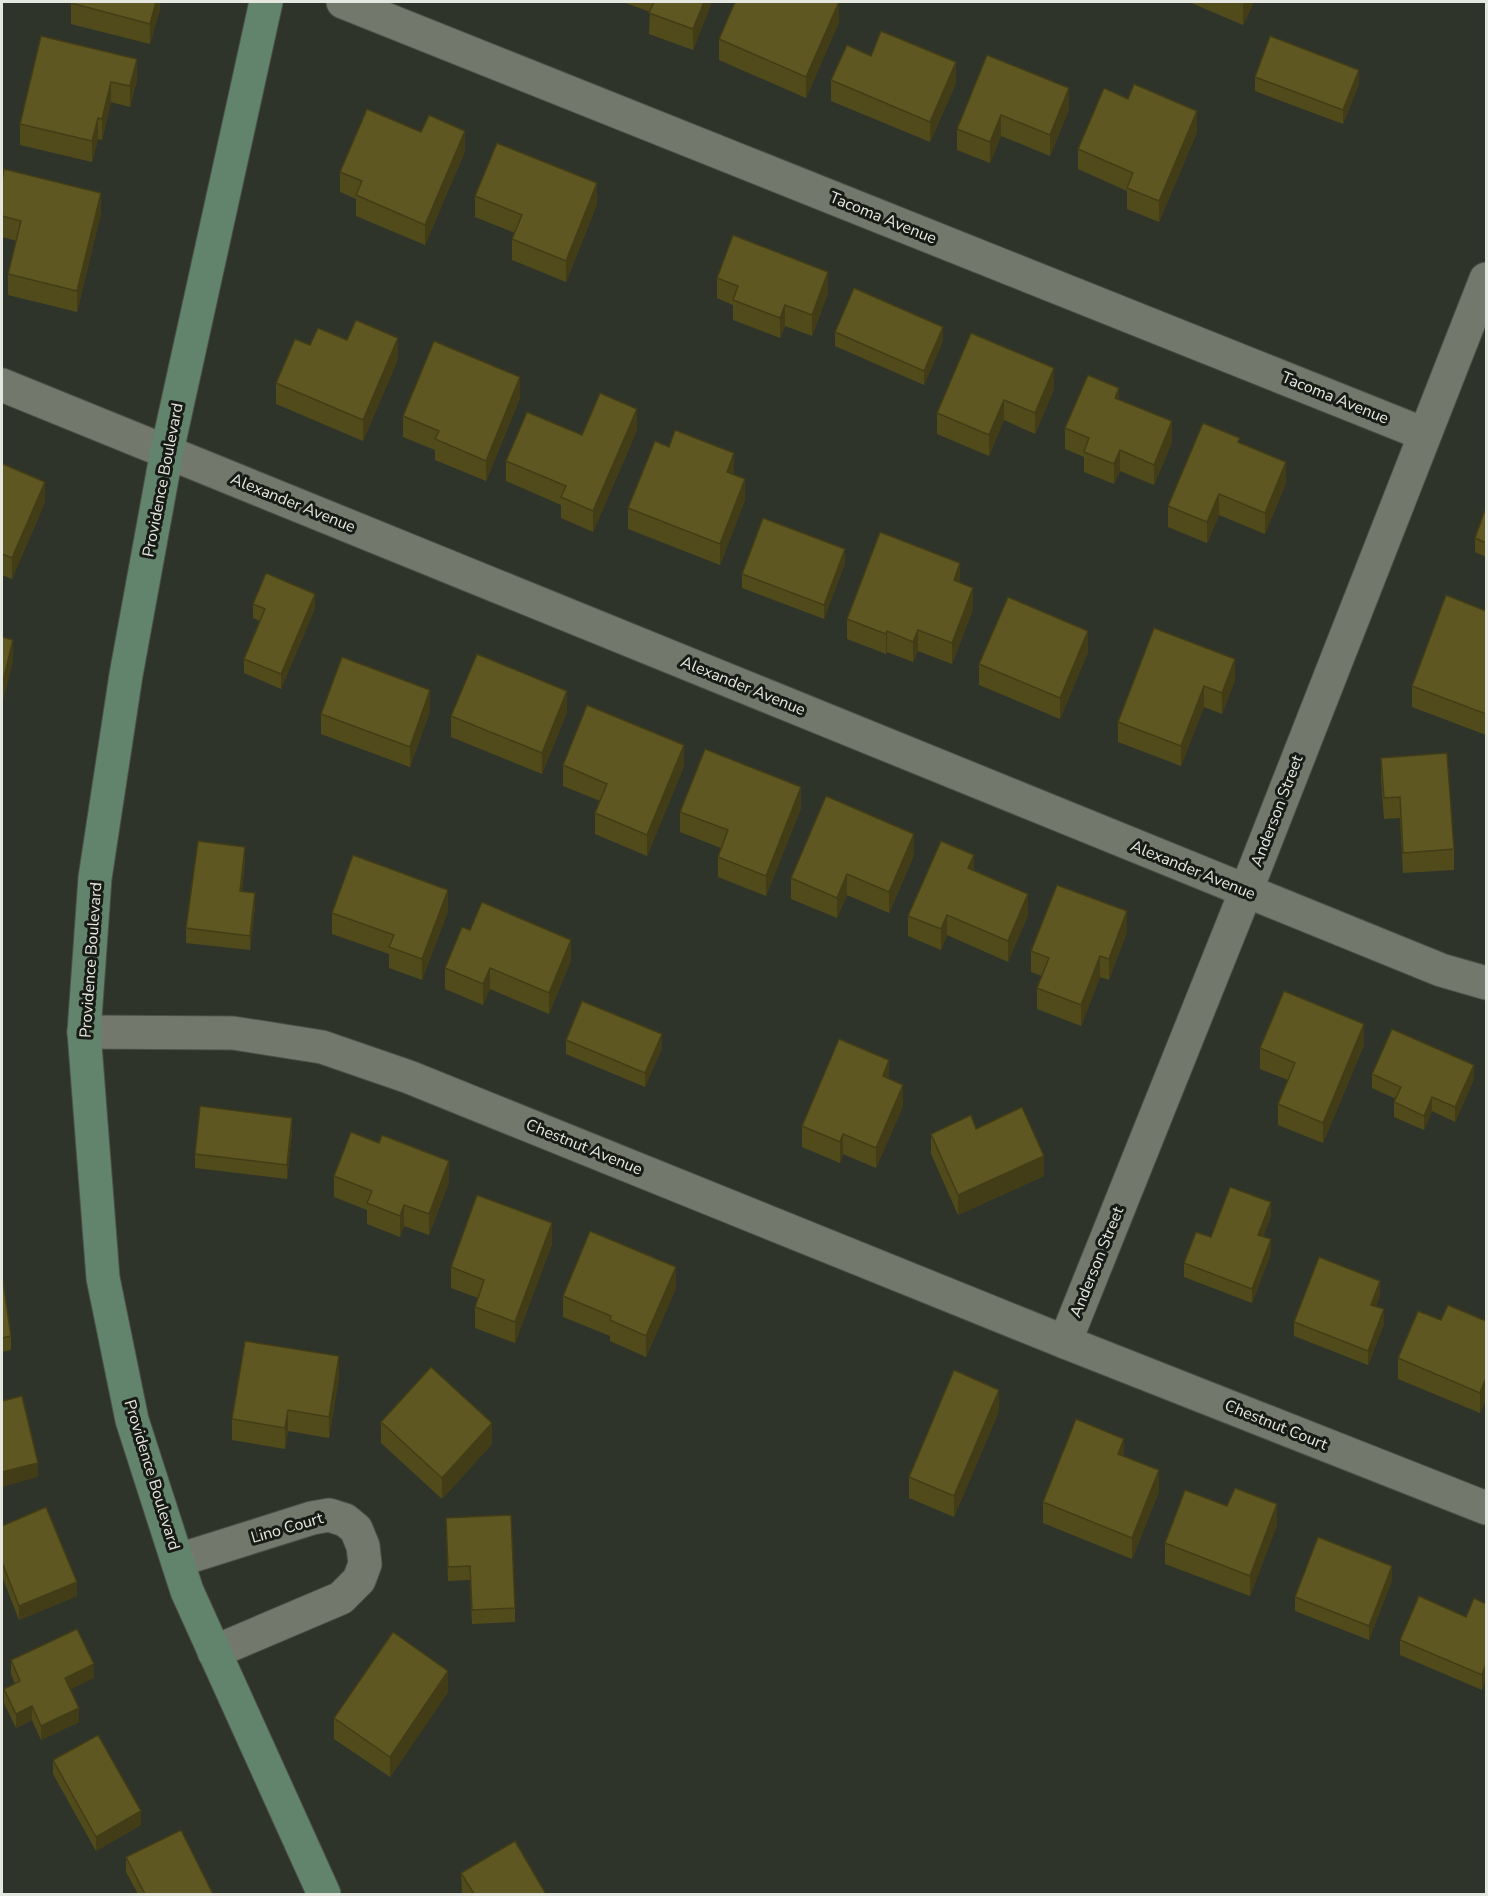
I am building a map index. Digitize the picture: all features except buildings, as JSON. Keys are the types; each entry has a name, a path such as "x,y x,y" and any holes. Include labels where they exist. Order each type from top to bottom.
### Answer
{"main road":[{"name":"Providence Boulevard","path":"266,2 167,451 126,675 95,878 84,1032 102,1278 132,1420 179,1560 187,1591 324,1894"}],"street":[{"name":"Tacoma Avenue","path":"343,2 1424,434"},
{"name":"Anderson Street","path":"1065,1342 1246,891 1486,279"},
{"name":"Alexander Avenue","path":"2,385 1441,970 1486,982"},
{"name":"Chestnut Avenue","path":"84,1032 233,1033 322,1047 410,1077 1065,1342"},
{"name":"Chestnut Court","path":"1065,1342 1486,1508"},
{"name":"Lino Court","path":"179,1560 312,1518 329,1515 345,1520 356,1529 363,1546 365,1564 359,1580 341,1598 214,1652"}]}
